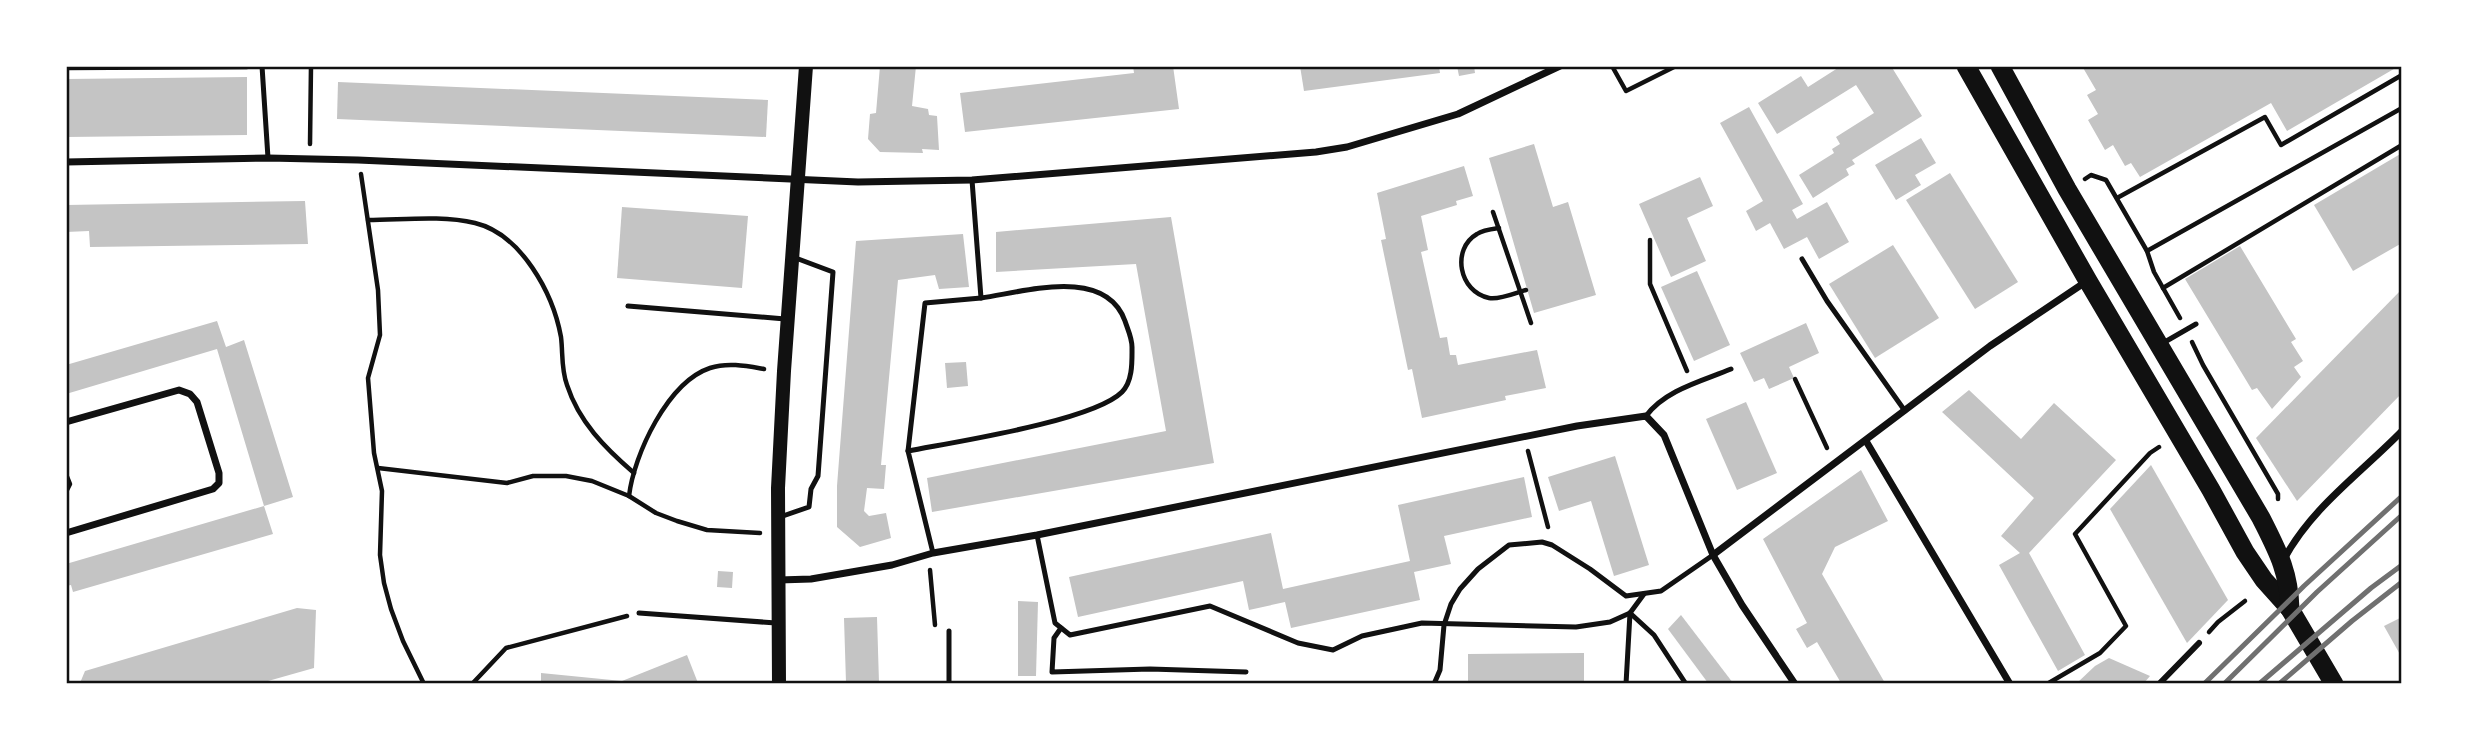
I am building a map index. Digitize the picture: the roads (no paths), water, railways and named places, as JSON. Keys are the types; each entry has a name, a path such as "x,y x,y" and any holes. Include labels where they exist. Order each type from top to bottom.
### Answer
{"highway":[{"path":"1966,66 2254,568 2290,609 2334,684"},
{"path":"2000,66 2046,153 2158,347 2261,518 2289,583 2290,609"}],"main road":[{"path":"779,684 779,517 784,372 806,66"}],"street":[{"path":"66,162 268,158 858,182 972,180 1304,153 1347,146 1458,114 1560,66"},
{"path":"1713,555 1990,346 2088,281"},
{"path":"66,422 179,390 190,394 197,402 219,473 219,483 213,489 66,533"},
{"path":"779,580 813,579 892,565 931,554 1577,426 1646,416 1664,435 1713,555 1742,605 1795,684"},
{"path":"2282,563 2293,543 2319,511 2402,431"},
{"path":"1866,441 2010,684"},
{"path":"2159,684 2199,643"}],"lane":[{"path":"262,67 268,158"},
{"path":"972,180 981,298"},
{"path":"779,517 809,507 811,489 818,476 833,272 793,257"},
{"path":"1802,259 1827,301 1905,411"},
{"path":"908,451 1054,421 1099,407 1123,391 1133,369 1132,341 1122,313 1101,292 1073,285 925,303 908,451 931,554"},
{"path":"628,306 788,319"},
{"path":"2158,347 2196,324"},
{"path":"1646,416 1656,403 1731,369"},
{"path":"1037,535 1055,622 1070,635 1210,606 1298,643 1333,650 1362,636 1422,623 1576,627 1610,622 1630,613 1644,594"},
{"path":"1434,684 1440,670 1444,625 1451,604 1478,569 1509,545 1542,542 1552,545 1626,596 1661,591 1713,555"},
{"path":"639,613 779,624"},
{"path":"1626,684 1630,613"},
{"path":"1630,613 1654,635 1686,684"},
{"path":"1062,628 1054,638 1052,672 1150,669 1246,671"},
{"path":"949,631 949,684"}],"railway":[{"path":"2204,684 2304,586 2402,496"},
{"path":"2224,684 2317,592 2402,515"},
{"path":"2259,684 2371,588 2402,565"},
{"path":"2279,684 2402,582"}]}
